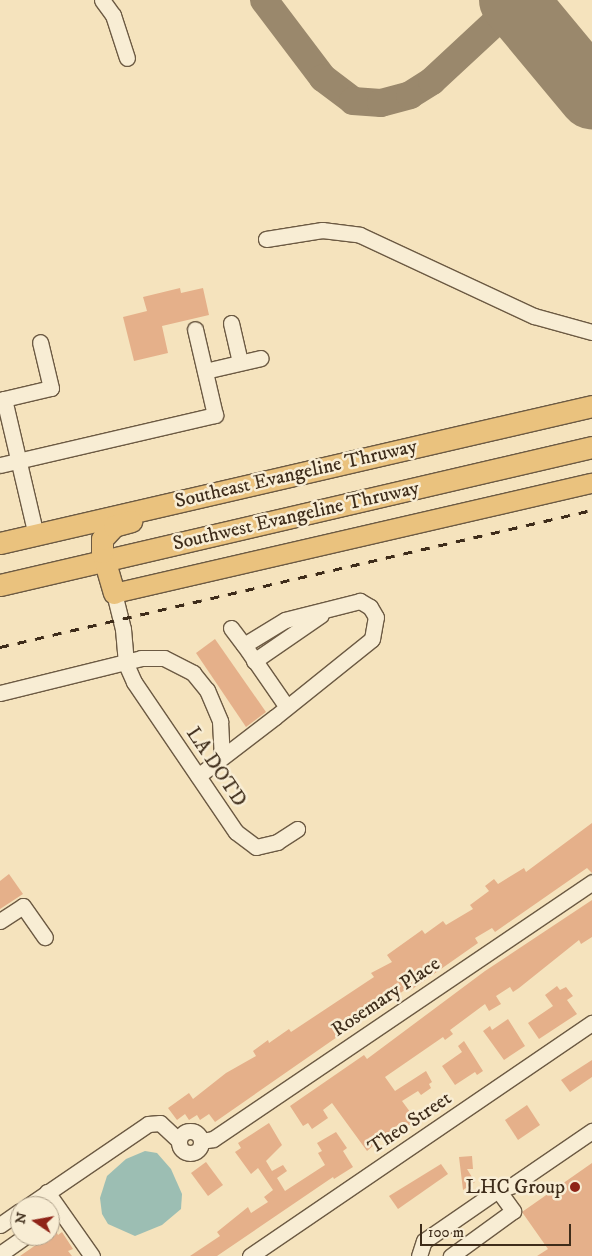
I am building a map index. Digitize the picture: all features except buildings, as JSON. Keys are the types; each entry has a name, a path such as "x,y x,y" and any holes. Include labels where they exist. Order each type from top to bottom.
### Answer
{"highway":[{"name":"Southeast Evangeline Thruway","path":"0,543 592,406"},
{"name":"Southwest Evangeline Thruway","path":"0,585 592,448"},
{"path":"114,593 101,545 105,534 149,508"},
{"path":"114,593 114,585 123,569 148,551"}],"main road":[{"path":"114,593 592,482"}],"street":[{"path":"102,0 113,15 127,58"},
{"path":"266,239 322,230 360,236 534,316 592,332"},
{"path":"231,323 240,362"},
{"path":"0,465 215,415 195,329"},
{"path":"36,535 19,461 2,400 51,388 40,342"},
{"path":"205,371 261,358"},
{"path":"114,593 123,629 126,664"},
{"path":"198,776 287,708 372,639 376,617 370,607 360,601 285,620 244,645"},
{"path":"254,660 326,611"},
{"path":"231,628 287,708"},
{"path":"0,693 126,664 141,658 164,658 193,673 207,690 220,721 222,756"},
{"name":"LA DOTD","path":"126,664 134,682 236,832 256,848 277,842 297,829"},
{"name":"Rosemary Place","path":"42,1196 148,1124 160,1122 179,1141 188,1131 195,1132 201,1141 213,1139 592,882"},
{"path":"0,921 23,906 45,936"},
{"name":"Theo Street","path":"250,1256 592,1023"},
{"path":"419,1256 424,1241 498,1190 513,1184 592,1131"},
{"path":"451,1256 512,1211 498,1190"},
{"path":"48,1192 49,1196"},
{"path":"60,1220 92,1256"},
{"path":"0,1254 12,1246"}],"water":[{"path":"145,1151 157,1153 171,1169 182,1194 181,1209 162,1225 135,1236 108,1224 102,1214 100,1198 107,1176 126,1159"}],"taxiway":[{"path":"264,0 323,78 353,101 381,103 410,95 432,81 516,3"}],"runway":[{"path":"513,0 592,95"}],"railway":[{"path":"0,647 592,510"}],"place":[{"name":"LHC Group","path":"575,1187"}]}
